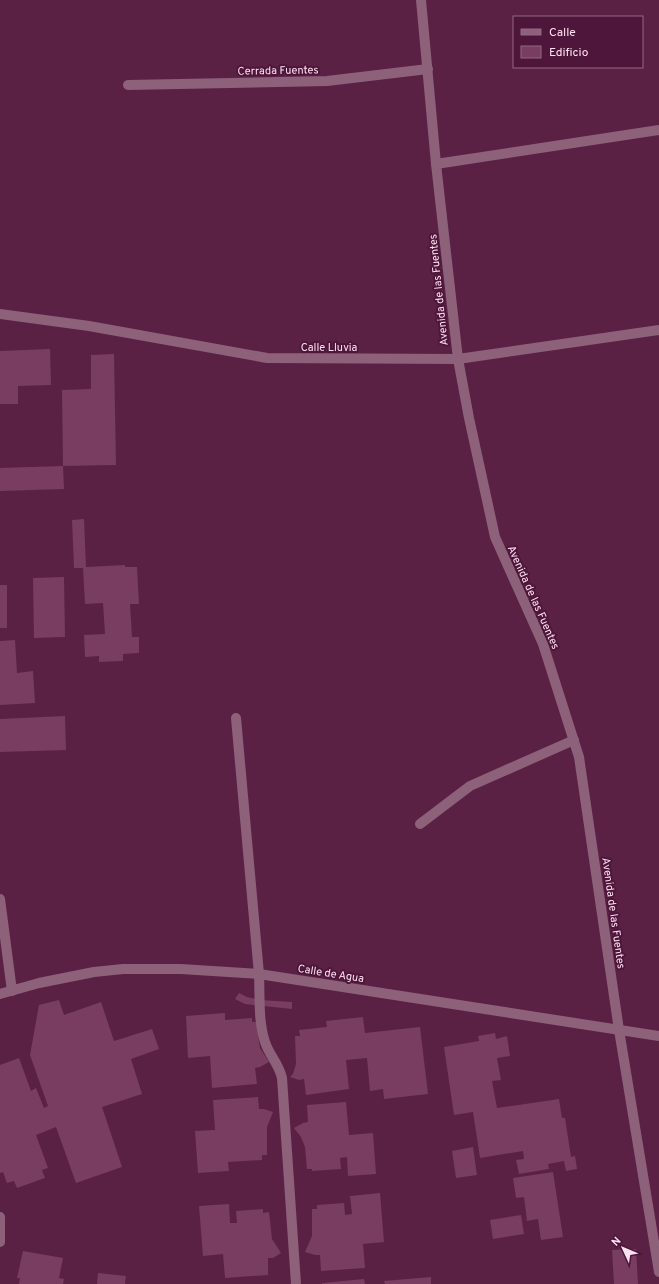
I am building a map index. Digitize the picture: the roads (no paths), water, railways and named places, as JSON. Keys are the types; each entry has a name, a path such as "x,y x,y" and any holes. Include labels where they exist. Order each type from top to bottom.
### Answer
{"street":[{"name":"Avenida de las Fuentes","path":"421,0 436,164 458,359 469,418 495,537 543,644 579,757 619,1030 659,1272"},
{"name":"Cerrada Fuentes","path":"128,85 327,82 428,69"},
{"path":"436,164 659,130"},
{"name":"Calle Lluvia","path":"0,314 89,326 267,358 458,359 659,330"},
{"path":"236,718 260,974 261,1028 270,1056 280,1070 282,1078 296,1284"},
{"path":"420,824 470,786 555,750 574,740"},
{"path":"0,899 12,991"},
{"name":"Calle de Agua","path":"0,994 66,977 123,969 181,969 260,974 659,1036"},
{"path":"0,1217 0,1242"}]}
